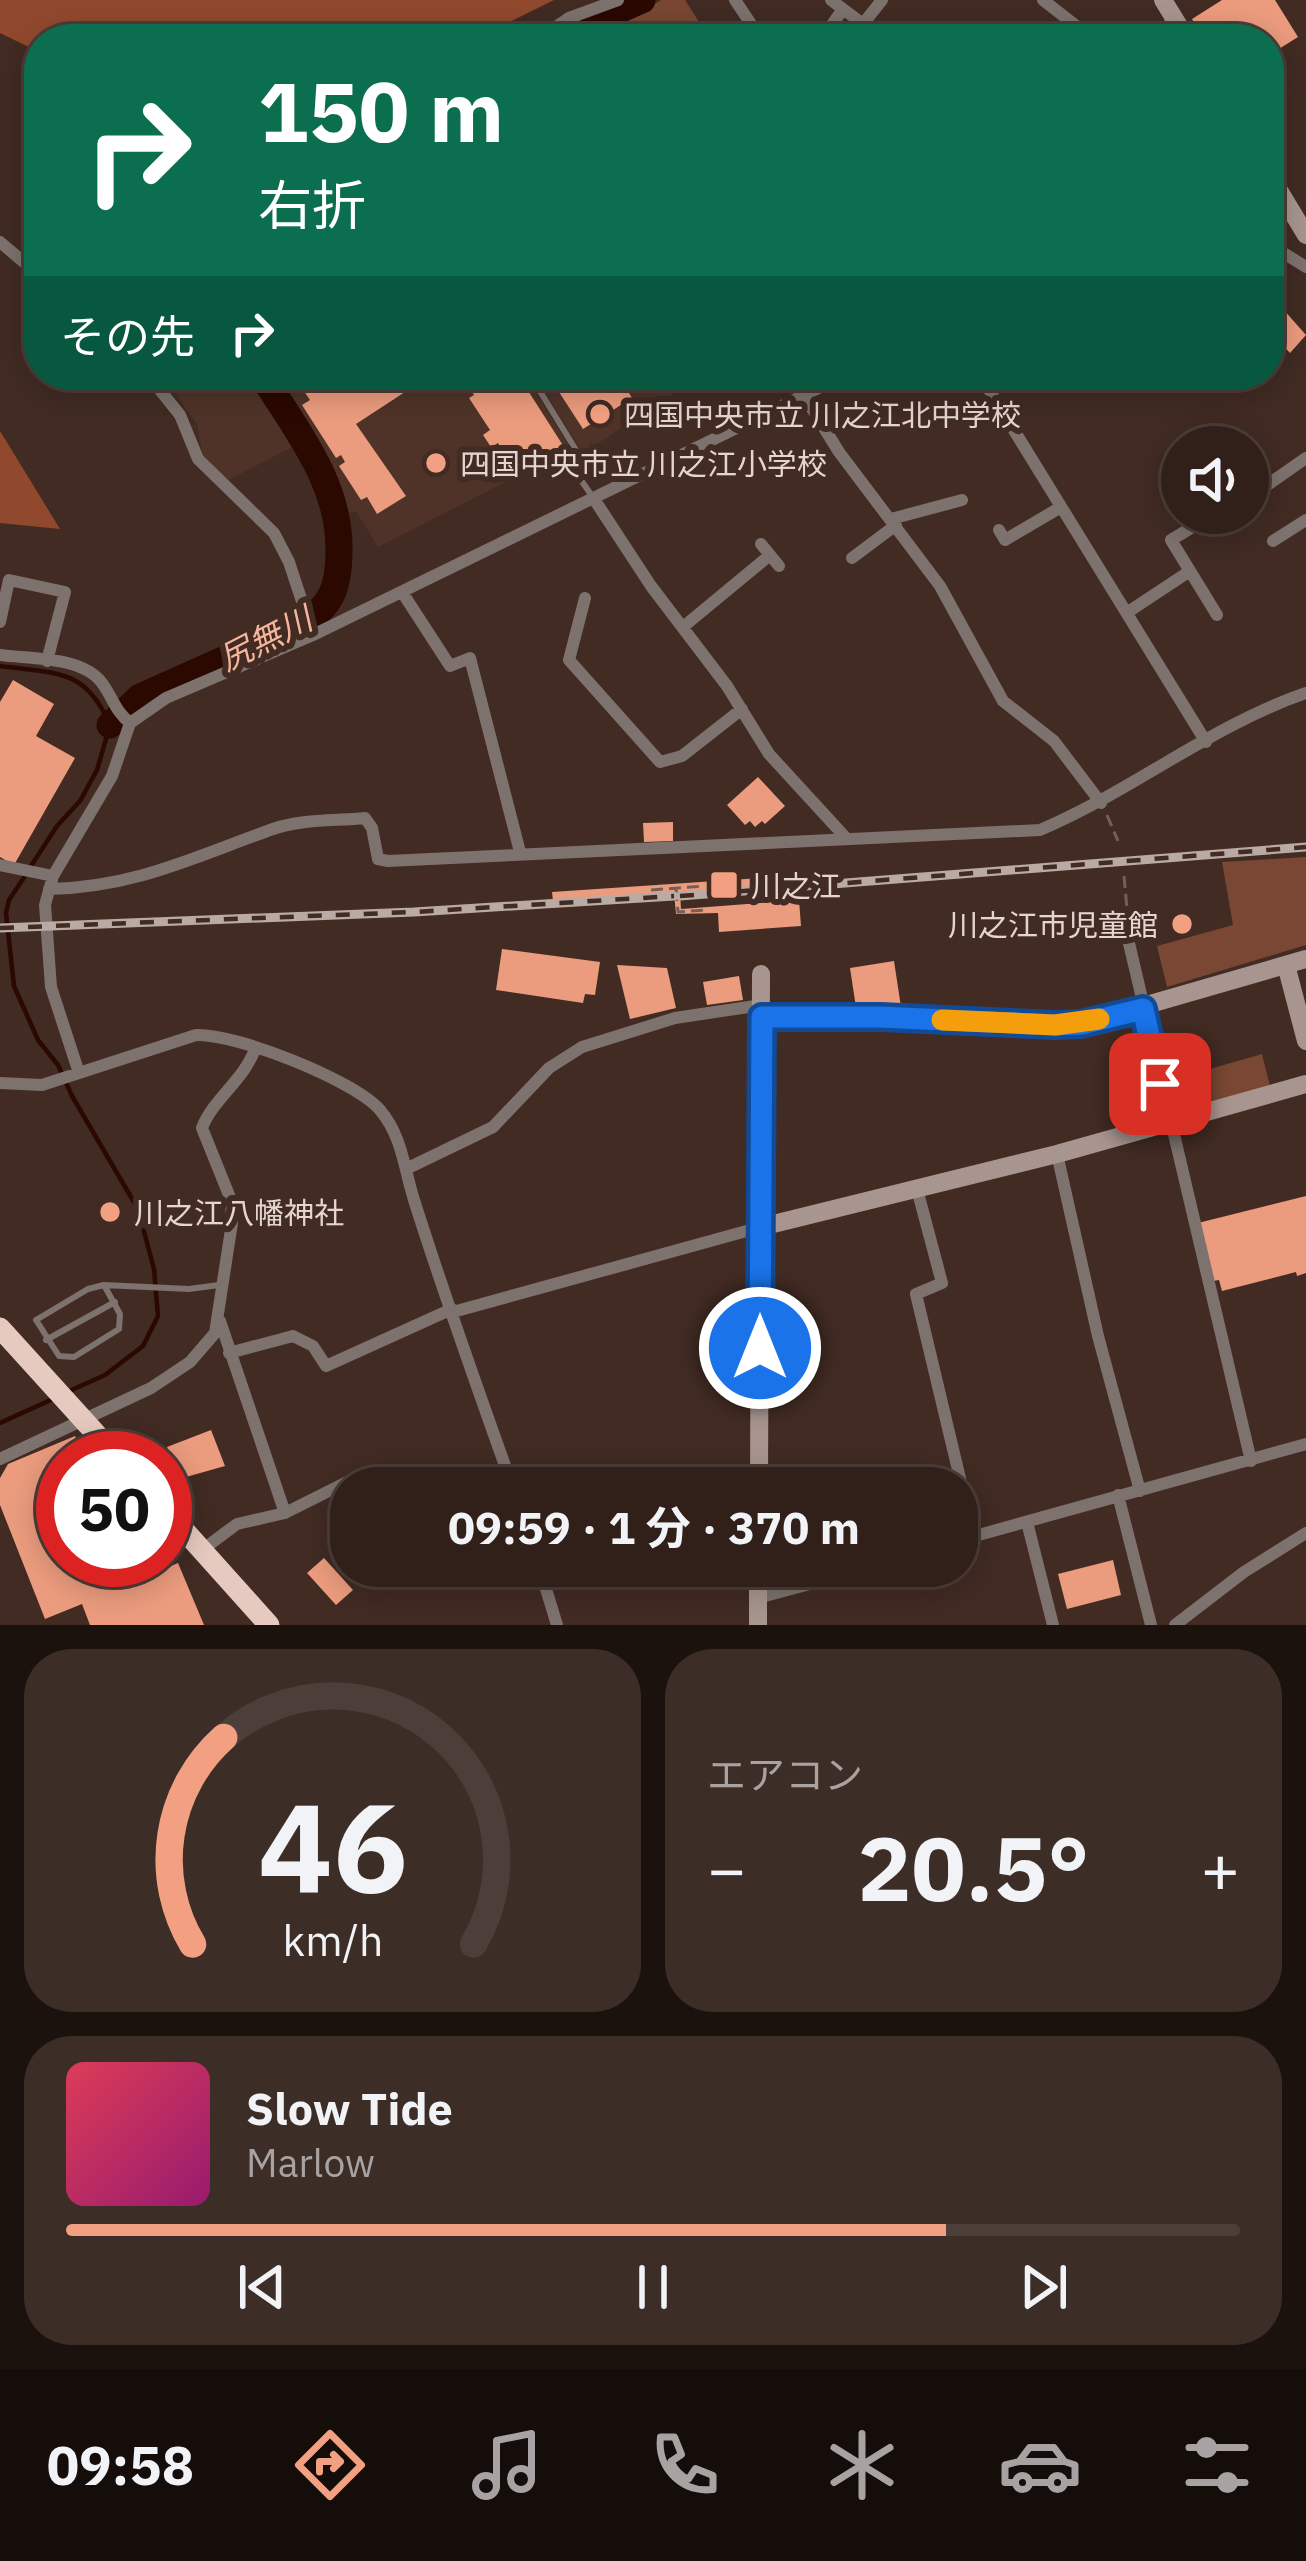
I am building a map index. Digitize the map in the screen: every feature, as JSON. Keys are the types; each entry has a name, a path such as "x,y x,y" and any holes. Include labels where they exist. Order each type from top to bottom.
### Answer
{"highway":[{"path":"0,1328 93,1431"},
{"path":"192,1539 269,1625"}],"street":[{"path":"560,24 618,0"},
{"path":"837,5 863,24 882,0"},
{"path":"1043,0 1074,24"},
{"path":"1284,201 1306,235"},
{"path":"0,242 24,262"},
{"path":"160,390 181,415 198,459 274,533 306,606 313,635"},
{"path":"79,1073 51,987 45,926 47,879 112,776 130,723 166,698 313,635 812,390"},
{"path":"989,390 1206,742"},
{"path":"803,394 839,452 940,586 1003,700 1054,741 1101,803"},
{"path":"1269,484 1306,458"},
{"path":"594,500 780,769 847,839"},
{"path":"852,558 893,522 962,500"},
{"path":"999,530 1005,541 1061,506"},
{"path":"1273,542 1306,520"},
{"path":"1181,534 1171,540 1217,614"},
{"path":"683,627 770,555"},
{"path":"1128,612 1190,571"},
{"path":"0,622 9,580 64,592 47,661"},
{"path":"402,592 450,666 470,658 520,852"},
{"path":"585,598 569,660 660,762 682,756 742,710"},
{"path":"0,655 80,667 100,679 116,712 130,723"},
{"path":"0,866 80,888 163,872 276,827 365,818 372,828 378,859 1040,830 1101,803 1206,742 1306,692"},
{"path":"1124,922 1250,1461"},
{"path":"406,1169 493,1127 549,1068 582,1047 675,1018 762,1011 1081,1024 1296,962 1306,1042"},
{"path":"759,1467 761,974"},
{"path":"0,1083 42,1085 210,1034 289,1060 364,1095 397,1134 506,1467"},
{"path":"255,1049 222,1100 207,1114 202,1128 231,1200 219,1318 285,1513"},
{"path":"229,1353 293,1336 313,1346 326,1366 453,1311 760,1227 1057,1154 1306,1084"},
{"path":"1057,1154 1098,1336 1140,1491"},
{"path":"917,1189 942,1283 916,1294 957,1467"},
{"path":"0,1459 151,1388 190,1361 214,1333 219,1318"},
{"path":"978,1536 1304,1449"},
{"path":"202,1550 237,1524 285,1513 330,1491"},
{"path":"1118,1495 1151,1625"},
{"path":"1027,1522 1053,1625"},
{"path":"1174,1625 1306,1533"},
{"path":"545,1587 557,1625"},
{"path":"758,1587 758,1625"},
{"path":"758,1598 799,1587"}],"lane":[{"path":"539,390 576,450 565,458 594,500"},
{"path":"104,1286 116,1303 118,1328 74,1357 59,1356 36,1324 39,1317 88,1289 104,1286 189,1289 219,1285"},
{"path":"46,1340 116,1303"}],"path":[{"path":"1101,803 1118,841"},
{"path":"1124,876 1129,898 1124,922"},
{"path":"651,890 704,886"},
{"path":"676,888 678,912 707,910"}],"shaded area":[{"path":"0,0 554,0 505,24 24,24 24,45 0,33"},
{"path":"661,0 685,0 700,24 623,24"},
{"name":"四国中央市立 川之江小学校","path":"534,390 571,449 378,547 356,511 342,515 331,478 308,439 228,480 205,468 197,424 174,392"},
{"name":"四国中央市立 川之江北中学校","path":"543,390 680,390 583,453"},
{"path":"0,431 60,529 0,523"},
{"path":"1306,857 1306,945 1167,987 1157,946 1233,925 1222,862"},
{"path":"1262,1054 1270,1086 1178,1111 1171,1080"}],"building":[{"path":"1222,0 1275,0 1298,37 1284,46 1284,24 1195,24 1192,19"},
{"path":"1284,310 1306,335 1290,353 1284,346"},
{"path":"303,390 408,390 356,424 406,496 377,514 367,497 361,500 339,466 345,462 341,455 336,458 302,405 310,400"},
{"path":"471,390 528,390 564,447 519,476 498,443 491,447 483,435 490,430 469,398 474,395"},
{"path":"558,390 627,390 632,398 583,429"},
{"path":"13,680 54,704 36,736 75,758 14,865 0,857 0,702"},
{"path":"758,777 785,806 755,827 750,821 745,825 727,805"},
{"path":"673,822 673,841 644,842 643,823"},
{"path":"788,876 789,885 680,892 681,909 799,900 801,926 719,932 718,913 676,914 674,893 553,901 552,892"},
{"path":"502,949 600,962 595,995 585,994 583,1003 496,990"},
{"path":"894,961 901,1007 857,1014 850,968"},
{"path":"617,965 667,968 676,1008 630,1019"},
{"path":"739,976 743,1000 707,1005 703,982"},
{"path":"1306,1196 1306,1273 1222,1291 1219,1280 1213,1281 1198,1223"},
{"path":"211,1430 225,1466 192,1475 192,1437"},
{"path":"36,1452 36,1587 188,1587 204,1625 90,1625 82,1604 45,1619 0,1505 0,1478 8,1464"},
{"path":"324,1558 330,1565 330,1587 353,1590 336,1605 307,1573"},
{"path":"1113,1560 1121,1595 1067,1609 1058,1574"}],"waterway":[{"name":"尻無川","path":"587,24 642,0"},
{"name":"尻無川","path":"110,725 140,697 299,626 331,595 339,550 332,502 314,458 272,390"},
{"path":"0,666 53,673 79,683 110,725 97,770 80,801 31,866"},
{"path":"25,876 6,913 14,986 38,1040 58,1065 138,1209 154,1269 158,1316 143,1346 105,1375 65,1393"},
{"path":"0,1423 55,1398"}],"railway":[{"path":"680,896 1306,847"},
{"path":"0,928 414,912 674,896"}],"slow traffic":[{"path":"942,1020 1055,1025 1099,1019"}],"place":[{"name":"四国中央市立 川之江北中学校","path":"600,414"},
{"name":"四国中央市立 川之江小学校","path":"436,463"},
{"name":"川之江","path":"724,885"},
{"name":"川之江市児童館","path":"1182,924"},
{"name":"川之江八幡神社","path":"110,1212"}],"route":[{"path":"760,1348 762,1017 1055,1025 1081,1024 1143,1009 1160,1084"}]}
